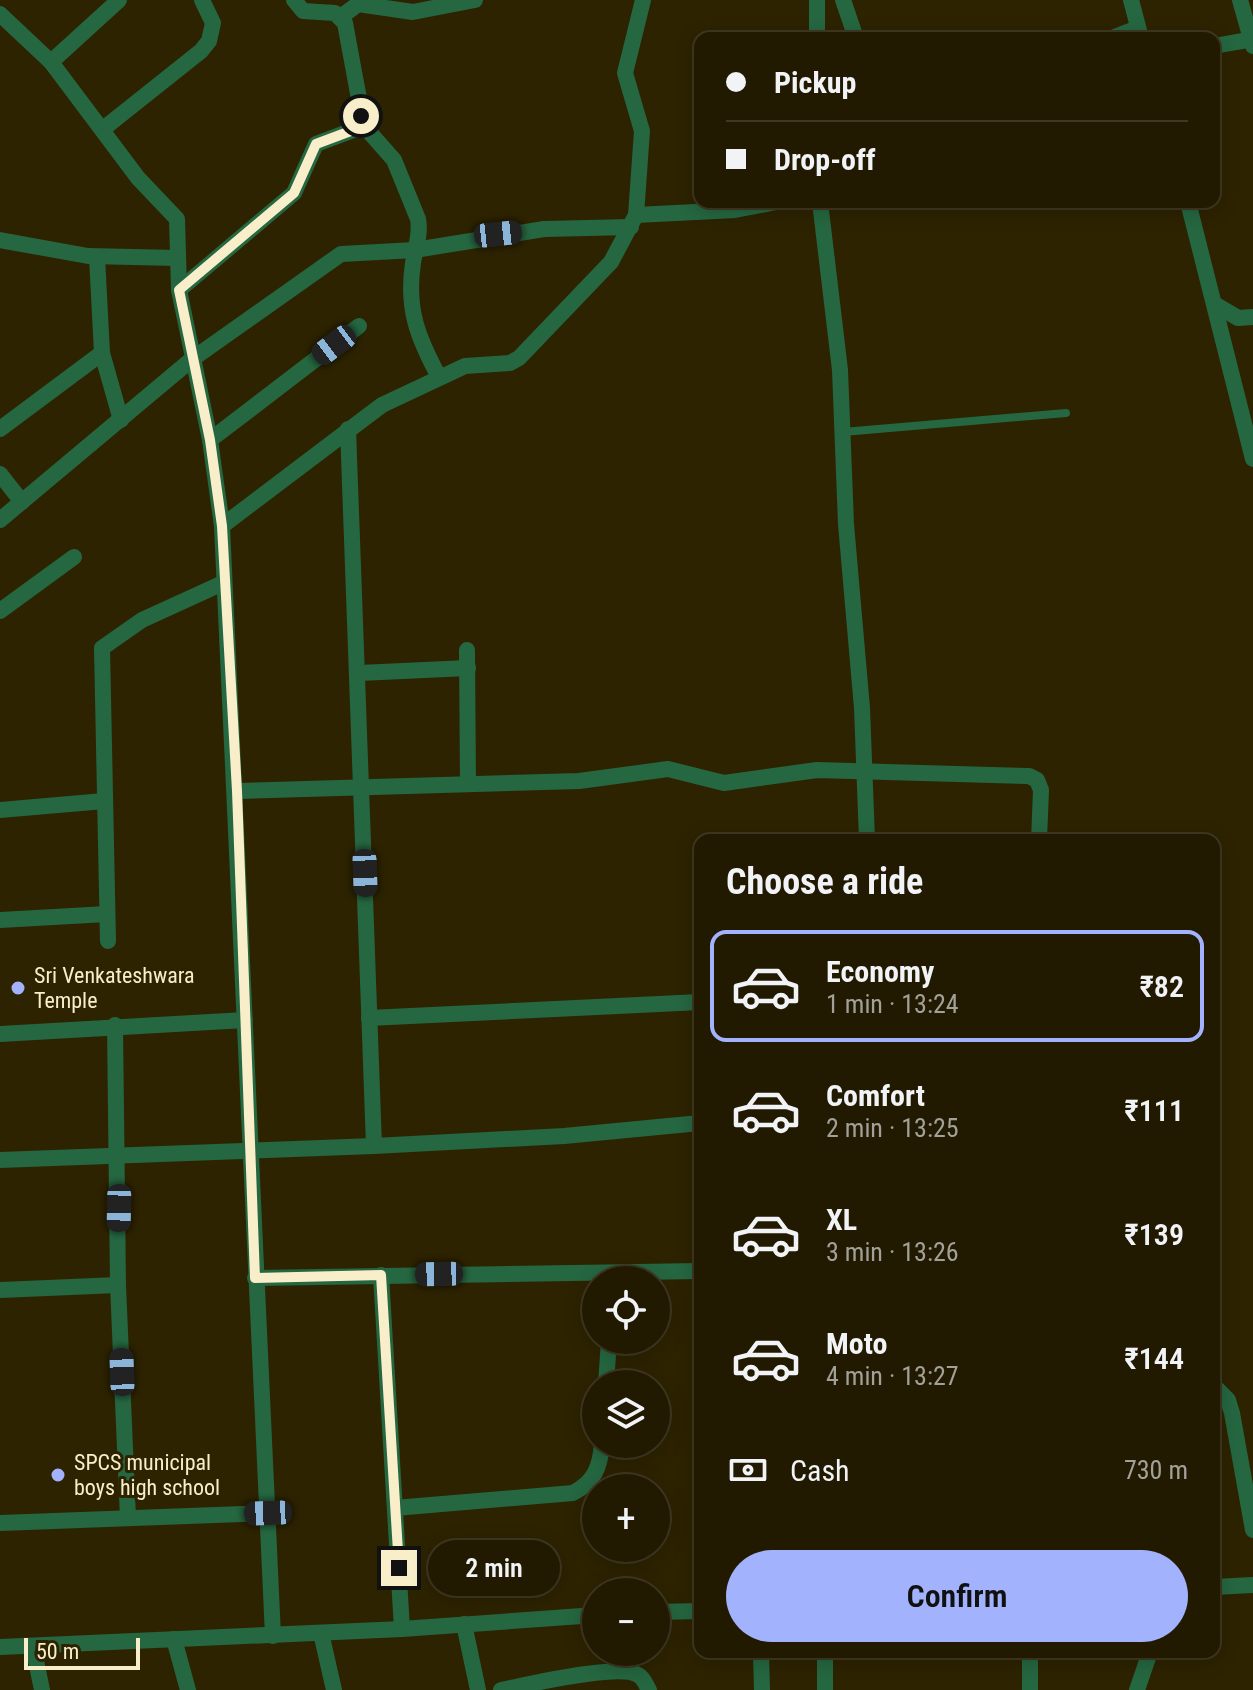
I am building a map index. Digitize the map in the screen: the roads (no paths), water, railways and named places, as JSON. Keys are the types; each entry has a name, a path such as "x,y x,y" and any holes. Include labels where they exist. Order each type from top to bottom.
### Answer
{"street":[{"path":"51,62 119,0"},
{"path":"103,129 209,41 213,23 202,0"},
{"path":"294,0 303,11 342,16 358,4 413,12 453,1 475,0"},
{"path":"222,526 382,405 465,366 500,365 519,358 611,262 633,221 642,131 625,73 643,0"},
{"path":"817,0 817,32"},
{"path":"843,0 854,32"},
{"path":"1131,0 1139,32"},
{"path":"1220,45 1252,42 1240,0"},
{"path":"0,14 51,62 74,98 103,129 138,178 177,219 180,232 177,258 179,290 191,360 210,440 222,526 237,791 255,1278 273,1636"},
{"path":"342,16 364,126 399,169 420,228 412,265 414,328 439,377"},
{"path":"179,290 294,193 316,144 364,126"},
{"path":"0,520 191,360 331,258 353,252 415,250 498,234 745,208"},
{"path":"821,208 839,353 846,537 865,770 867,834"},
{"path":"1190,208 1253,459"},
{"path":"0,240 97,257 177,258"},
{"path":"97,257 102,353 121,420"},
{"path":"1216,305 1238,318 1253,317"},
{"path":"210,440 359,326"},
{"path":"0,429 102,353"},
{"path":"348,429 374,1146"},
{"path":"0,474 22,502"},
{"path":"0,611 74,557"},
{"path":"108,941 102,648 142,620 223,583"},
{"path":"467,650 468,784"},
{"path":"359,673 468,668"},
{"path":"237,791 579,781 668,769 724,783 803,771 1029,776 1037,780 1041,790 1039,834"},
{"path":"0,810 104,801"},
{"path":"0,920 107,914"},
{"path":"369,1018 694,1002"},
{"path":"0,1034 115,1025 245,1020"},
{"path":"115,1025 119,1157 118,1285 128,1518"},
{"path":"0,1160 374,1146 574,1135 694,1124"},
{"path":"670,1272 694,1271"},
{"path":"381,1275 402,1629"},
{"path":"255,1278 582,1275"},
{"path":"0,1290 118,1285"},
{"path":"1220,1392 1228,1400 1232,1413 1253,1530"},
{"path":"395,1508 573,1493 587,1486 596,1474 599,1458"},
{"path":"0,1523 268,1513"},
{"path":"1220,1587 1253,1585"},
{"path":"670,1612 694,1611"},
{"path":"0,1647 273,1636 582,1616"},
{"path":"464,1624 478,1690"},
{"path":"321,1633 334,1690"},
{"path":"174,1639 188,1690"},
{"path":"33,1646 42,1690"},
{"path":"761,1658 762,1690"},
{"path":"825,1658 825,1690"},
{"path":"1030,1658 1030,1690"},
{"path":"1137,1690 1148,1658"},
{"path":"501,1690 589,1674 630,1672 643,1679 649,1690"}],"lane":[{"path":"843,432 1066,413"}],"place":[{"name":"Sri Venkateshwara Temple","path":"18,988"},
{"name":"SPCS municipal boys high school","path":"58,1475"}]}
